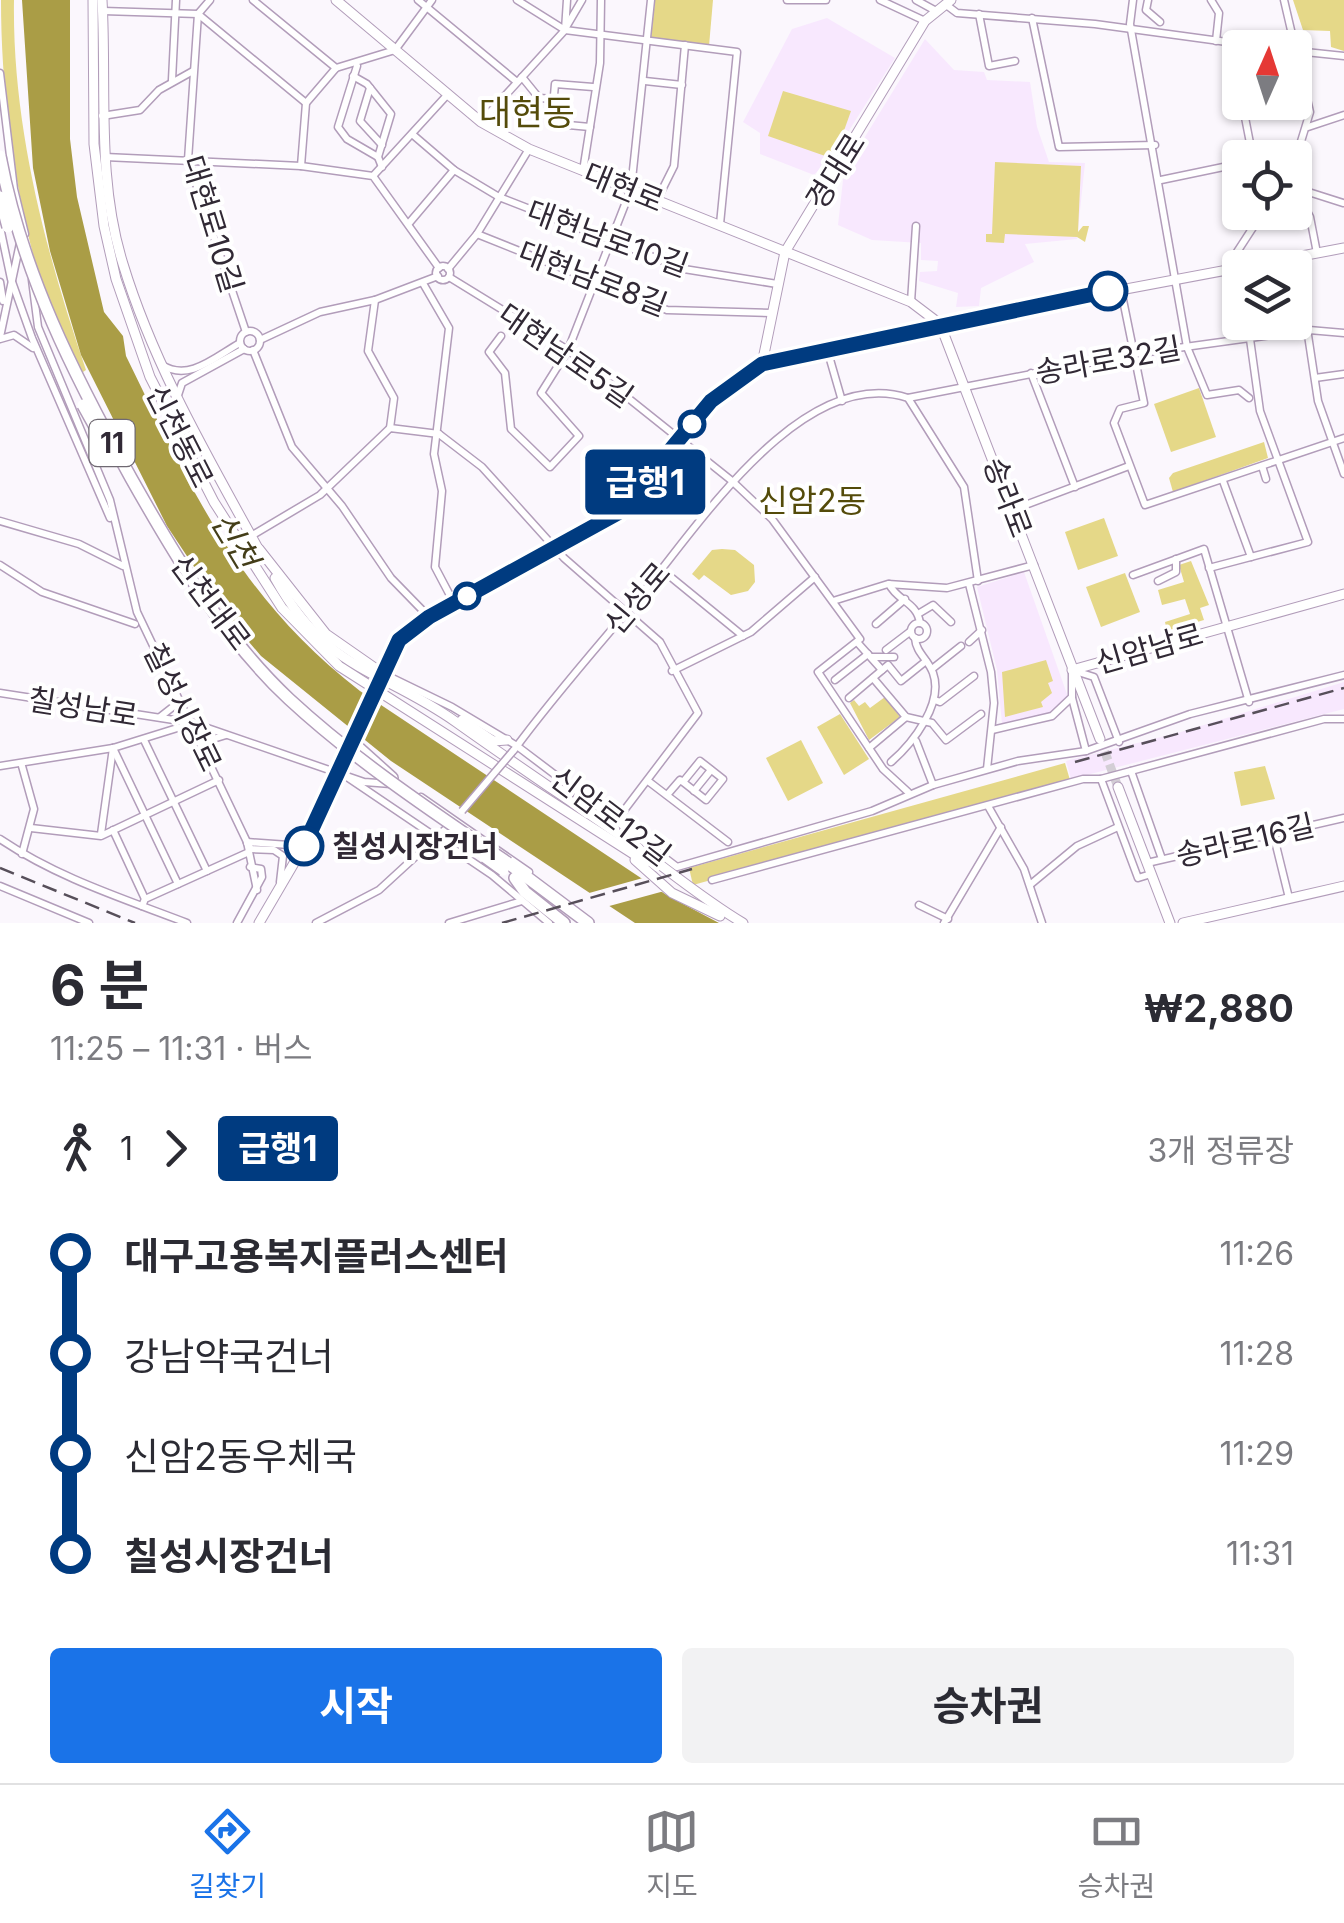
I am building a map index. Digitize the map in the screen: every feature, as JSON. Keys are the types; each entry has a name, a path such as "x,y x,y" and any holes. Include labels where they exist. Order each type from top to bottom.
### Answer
{"highway":[{"name":"신천대로","path":"0,156 20,242 48,318 176,559 222,622 288,698 363,760 588,923"},
{"name":"신천대로","path":"0,197 34,303 68,374 170,562 217,627 281,702 356,764 505,866"},
{"path":"352,742 403,786"},
{"name":"신천대로","path":"520,877 575,923"},
{"path":"520,877 598,923"},
{"path":"520,877 524,896 534,912"},
{"path":"524,896 564,923"}],"main road":[{"name":"신천동로","path":"93,0 93,118 104,226 116,279 150,377 176,434 282,608 339,666 617,841"},
{"name":"대현로","path":"336,0 481,122 529,149 911,302 940,324"},
{"name":"신천동로","path":"103,4 105,157 122,263 179,401 290,606 313,634 364,674 451,719 731,923"},
{"name":"경대로","path":"762,364 785,252 925,21 944,5"},
{"path":"1312,254 1344,248"},
{"path":"122,263 160,370 158,377 150,377"},
{"path":"259,923 304,846 399,640 429,617 618,513 711,401 762,364 940,324 1222,271"},
{"name":"송라로","path":"940,324 1100,739"},
{"path":"176,434 185,428 238,516"},
{"path":"259,549 326,634 382,673"},
{"name":"신암남로","path":"1072,670 1344,594"},
{"path":"410,696 458,717 492,741 512,746"},
{"path":"510,764 520,765 564,793 577,789 578,801 617,841"},
{"path":"1118,786 1170,923"},
{"path":"1183,923 1344,886"},
{"name":"신천동로","path":"718,911 743,923"},
{"path":"718,911 756,923"}],"street":[{"path":"153,0 153,12"},
{"path":"172,81 176,0"},
{"path":"198,14 210,0"},
{"path":"253,0 336,68"},
{"path":"418,0 429,4 539,98 554,99"},
{"path":"517,0 564,30 737,52 720,224"},
{"path":"564,30 567,0"},
{"path":"481,122 564,30 582,0"},
{"path":"583,170 594,87 599,76 600,0"},
{"path":"502,336 489,352 504,373 512,429 550,467 579,436 541,393 568,350 631,189 652,0"},
{"path":"788,0 826,0"},
{"path":"880,0 925,21"},
{"path":"916,0 944,5 957,12 1222,42"},
{"path":"1133,0 1132,29 1187,346 1207,394 1238,390 1249,398"},
{"path":"1148,0 1146,10 1160,22"},
{"path":"1284,0 1292,30"},
{"path":"1213,1 1218,13 1216,41"},
{"path":"103,4 198,14 306,103"},
{"path":"300,166 306,103 336,68 395,50 429,4"},
{"name":"대현로10길","path":"198,14 188,160 246,332"},
{"path":"979,14 990,66 1015,61"},
{"path":"1032,18 1060,147 1154,146"},
{"path":"657,200 674,166 686,46"},
{"path":"1312,53 1344,56"},
{"path":"357,64 338,127 347,139 378,157 382,167"},
{"path":"102,116 140,110 159,90 194,70"},
{"name":"칠성시장로","path":"0,72 14,189 24,228 38,327 106,490 137,612 246,842 256,890 237,923"},
{"path":"353,76 370,88 391,114 378,157"},
{"path":"645,81 682,84"},
{"path":"590,126 557,124 552,118 555,84 594,87"},
{"path":"370,88 360,120 382,145"},
{"path":"374,176 448,94"},
{"path":"1307,128 1344,114"},
{"path":"1161,180 1233,165 1250,142 1246,120"},
{"path":"1303,140 1308,120"},
{"name":"대현남로10길","path":"412,134 454,170 499,197 684,270 777,284"},
{"path":"179,401 182,383 260,340 320,312 375,300 424,285 438,272 448,273 529,149"},
{"path":"105,157 300,166 374,176 410,222 438,272"},
{"path":"410,222 454,170"},
{"path":"1312,193 1343,203"},
{"path":"911,302 916,226"},
{"path":"1312,227 1317,253"},
{"path":"1,230 15,238 24,228"},
{"path":"24,228 0,338 24,338 39,356"},
{"name":"칠성시장로","path":"1,230 11,279 39,356 113,524"},
{"name":"대현남로8길","path":"477,234 667,310 771,313"},
{"name":"대현남로5길","path":"448,273 568,350 732,482 772,519 860,639 857,642 882,670"},
{"path":"0,282 4,306"},
{"path":"424,285 450,328 434,454 442,491 435,566 454,603"},
{"path":"1120,289 1144,403 1120,409 1114,417 1145,505 1344,438"},
{"path":"251,536 320,495 390,428 394,398 368,352 375,300"},
{"name":"송라로32길","path":"1312,330 1344,333"},
{"path":"260,340 254,332 246,332 246,348 286,437 391,578 429,617"},
{"name":"송라로32길","path":"908,398 1134,354 1241,340"},
{"path":"1133,575 1204,548 1209,568 1308,542 1260,411 1250,340"},
{"path":"1310,340 1315,378 1344,474"},
{"path":"162,364 175,373 188,372 246,348"},
{"path":"827,349 842,400"},
{"path":"1032,373 1076,486"},
{"path":"1315,378 1344,374"},
{"name":"신성로","path":"316,923 379,890 437,839 732,482 785,433 842,400 896,394 908,398"},
{"path":"908,398 964,488 978,581"},
{"path":"390,428 439,434 482,466 558,549 660,642 672,671 698,713 616,821"},
{"path":"1012,510 1129,466"},
{"path":"1262,466 1266,479"},
{"path":"1223,480 1250,557"},
{"path":"0,521 79,544 124,566"},
{"path":"1158,580 1176,572 1176,559"},
{"path":"0,565 42,592 135,624 147,634"},
{"path":"833,601 890,584 946,588 969,584 1034,565"},
{"name":"신암남로","path":"1209,568 1250,702"},
{"path":"661,570 743,636"},
{"path":"672,671 754,629 815,577"},
{"path":"890,584 895,596 905,599 927,632 923,638 913,634"},
{"path":"969,584 991,672 988,769"},
{"path":"876,624 905,599"},
{"path":"886,650 913,634 919,618 933,605 950,622"},
{"path":"135,624 137,612"},
{"path":"932,669 982,630"},
{"path":"913,634 938,688 920,721 916,741 932,785"},
{"path":"857,642 818,672 869,748 908,792"},
{"path":"835,680 869,655 894,658"},
{"path":"850,698 888,665 901,681 926,661"},
{"path":"1072,670 1094,678 1119,742"},
{"name":"송라로","path":"1072,670 1072,697 1086,751"},
{"name":"신암로12길","path":"382,673 512,746 577,789 672,865 684,867 895,804 908,792 932,785 988,769 1086,751"},
{"path":"1086,751 1190,714 1250,702 1344,674"},
{"path":"934,700 940,702 974,676"},
{"path":"873,678 906,717 932,723 946,740 981,714"},
{"path":"154,718 172,710 176,690"},
{"name":"칠성남로","path":"0,693 193,724 340,770 364,782 403,786"},
{"path":"992,730 1039,721 1058,712 1072,697"},
{"path":"869,748 906,717"},
{"path":"712,880 1082,779 1101,780 1324,719 1343,719 1344,728"},
{"path":"0,766 22,766 113,748 193,724"},
{"path":"209,758 214,738 228,735"},
{"path":"144,740 207,871"},
{"path":"891,762 916,741"},
{"path":"101,836 113,748"},
{"path":"113,748 178,884"},
{"path":"667,796 680,780 706,800 723,779 700,761 683,782"},
{"path":"22,766 34,809 22,854"},
{"path":"340,770 524,896"},
{"path":"694,791 711,770"},
{"path":"1131,771 1162,859"},
{"path":"32,828 101,836 219,780"},
{"path":"1101,780 1138,878 1149,868"},
{"path":"648,781 728,842"},
{"path":"403,786 459,814 564,900"},
{"path":"988,806 1031,884 1042,923"},
{"name":"송라로16길","path":"1149,868 1162,859 1344,818"},
{"path":"919,905 946,921 1001,827"},
{"path":"1031,884 1077,846 1118,827"},
{"path":"113,830 143,903"},
{"path":"1273,833 1289,898"},
{"path":"0,839 72,880 143,903 187,923"},
{"path":"246,842 304,846"},
{"path":"246,842 252,848 274,850 283,856 278,887"},
{"path":"143,903 249,852"},
{"path":"0,886 88,923"},
{"path":"449,923 524,896"},
{"path":"534,912 550,923"}],"shaded area":[{"path":"1,0 14,0 25,142 45,235 86,370 80,374 45,297 18,187 7,112"},
{"name":"신천","path":"22,0 70,0 70,139 77,197 104,312 123,336 126,356 197,496 250,579 318,655 360,691 668,896 719,923 635,923 391,761 261,656 226,615 167,526 81,355 50,251 33,168"},
{"path":"655,0 713,0 709,46 651,38"},
{"path":"1293,0 1344,0 1344,51 1331,47 1330,31 1303,30"},
{"path":"827,18 895,58 836,151 814,175 760,154 760,133 743,122 792,29"},
{"path":"925,39 954,70 984,72 987,80 1030,82 1037,127 1049,162 1085,163 1077,239 1025,244 1034,262 981,288 979,306 956,307 958,293 919,281 920,272 937,271 938,261 921,260 921,243 872,240 838,225 844,171"},
{"path":"783,91 851,111 841,139 828,157 768,136"},
{"path":"995,162 1081,166 1078,232 1089,226 1085,242 1077,237 1005,234 1004,243 986,242 986,234 992,234"},
{"path":"1199,388 1216,437 1171,452 1154,404"},
{"path":"1264,442 1268,458 1173,492 1169,478 1173,473"},
{"path":"1104,518 1118,556 1078,570 1065,532"},
{"path":"712,550 735,550 754,565 755,582 748,591 731,595 704,575 699,580 692,574"},
{"path":"1191,561 1209,605 1200,608 1204,620 1167,631 1165,622 1190,614 1185,599 1162,605 1158,590 1184,582 1179,565"},
{"path":"1024,572 1068,697 1047,715 1002,724 997,670 977,587"},
{"path":"1125,573 1140,612 1101,627 1086,587"},
{"path":"1046,660 1053,681 1048,683 1052,693 1041,702 1043,707 1005,717 1002,672"},
{"path":"1344,682 1344,709 1071,779 1066,761 1181,732"},
{"path":"885,697 900,717 869,740 850,703 854,700 859,706 865,702 870,708"},
{"path":"840,714 869,759 844,775 817,727"},
{"path":"801,740 823,783 788,801 766,758"},
{"path":"1065,763 1070,780 693,885 689,868"},
{"path":"1265,766 1275,799 1241,806 1234,772"}],"pier":[{"path":"650,876 668,890 602,908 582,895"}],"tunnel":[{"path":"1100,739 1118,787"}],"railway":[{"path":"1075,762 1344,688"},
{"path":"0,868 135,923"},
{"path":"502,923 692,869"}],"bus line":[{"name":"급행1","path":"304,846 399,640 429,617 588,533 618,513 711,401 732,382 762,364 1108,291"}],"place":[{"name":"칠성시장건너","path":"304,846"}],"district":[{"name":"대현동","path":"527,112"},
{"name":"신암2동","path":"812,500"}]}
